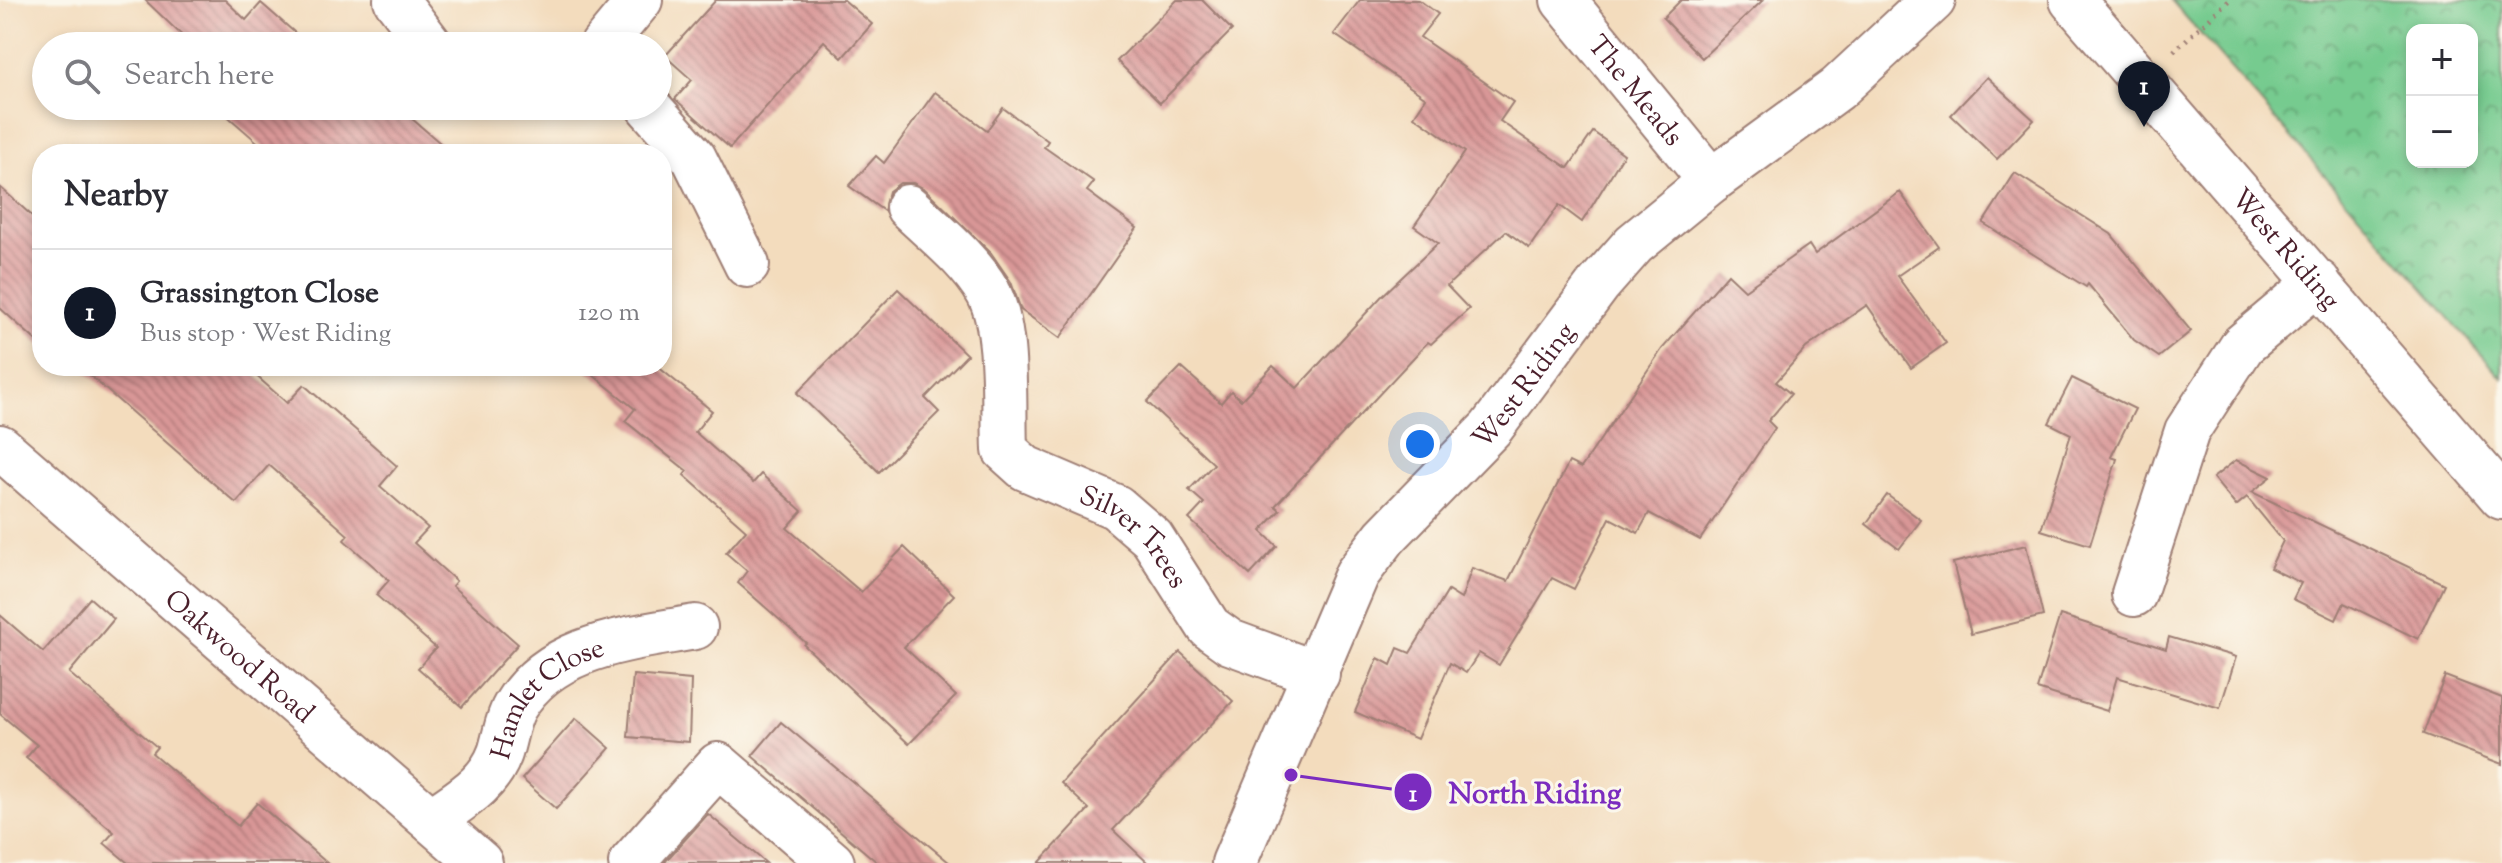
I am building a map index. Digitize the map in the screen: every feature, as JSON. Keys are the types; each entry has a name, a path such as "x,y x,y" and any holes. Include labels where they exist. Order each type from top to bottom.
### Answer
{"street":[{"path":"396,0 420,32"},
{"path":"614,32 640,0"},
{"name":"The Meads","path":"1563,0 1711,181"},
{"name":"West Riding","path":"1234,863 1357,574 1385,537 1491,428 1598,285 1634,244 1711,181 1837,89 1933,0"},
{"name":"West Riding","path":"2072,0 2502,497"},
{"path":"660,120 694,158 747,265"},
{"name":"Silver Trees","path":"908,207 957,253 987,291 997,312 1005,450 1025,468 1116,507 1140,528 1173,567 1209,627 1230,642 1317,674"},
{"path":"2134,594 2187,431 2243,345 2318,282"},
{"name":"Oakwood Road","path":"0,447 480,863"},
{"name":"Hamlet Close","path":"432,820 488,779 513,708 533,683 557,664 597,646 695,627"},
{"path":"631,863 718,765 832,863"}],"path":[{"path":"2143,81 2229,0"}],"green space":[{"path":"2171,0 2502,0 2502,378"}],"building":[{"path":"145,0 225,0 246,20 261,3 294,32 178,32"},
{"path":"716,0 844,0 872,24 842,58 824,41 730,148 675,99 692,80 672,62 672,48"},
{"path":"1177,0 1202,0 1232,30 1160,103 1117,61"},
{"path":"1360,0 1419,0 1438,14 1420,37 1513,102 1500,121 1568,168 1593,132 1624,154 1582,222 1559,205 1529,248 1506,231 1447,286 1469,309 1431,344 1428,342 1275,506 1280,510 1261,531 1277,546 1250,575 1189,519 1204,503 1189,490 1214,464 1147,402 1181,367 1221,403 1231,391 1241,400 1273,366 1297,388 1381,297 1438,243 1414,226 1465,152 1414,116 1426,98 1334,34"},
{"path":"1681,0 1763,0 1702,58 1663,18"},
{"path":"1987,77 2034,120 1997,159 1951,115"},
{"path":"935,92 987,130 1003,108 1048,141 1044,147 1094,182 1087,191 1137,228 1060,338 1021,310 1011,282 991,253 925,189 913,183 900,183 889,191 884,211 849,186 876,156 884,163"},
{"path":"232,120 413,120 441,144 260,144"},
{"path":"2015,173 2111,234 2191,331 2159,357 2134,340 2088,284 2086,287 1983,223"},
{"path":"0,187 32,216 32,337 0,308"},
{"path":"1900,192 1939,247 1897,276 1946,343 1911,368 1867,305 1806,348 1776,382 1791,394 1768,421 1775,428 1700,540 1649,513 1638,533 1610,518 1574,589 1552,578 1499,665 1479,653 1466,673 1450,663 1417,739 1355,712 1378,658 1391,665 1398,648 1410,653 1448,591 1461,599 1472,568 1508,581 1569,462 1581,468 1662,349 1728,274 1745,290 1809,245 1815,254"},
{"path":"898,289 967,355 925,398 939,412 879,472 797,393"},
{"path":"90,376 256,376 287,403 304,385 397,466 380,486 428,528 414,543 456,581 452,586 518,644 462,707 418,668 436,648 376,595 389,580 344,540 348,535 269,465 236,503"},
{"path":"594,376 669,376 712,411 695,432 753,483 761,474 802,511 787,528 861,592 904,547 954,595 904,647 956,696 909,744 804,645 806,643 738,583 747,571 726,553 746,530 684,475 687,471 625,421 635,409"},
{"path":"2072,378 2135,409 2111,457 2117,459 2090,545 2041,530 2071,434 2049,423"},
{"path":"2236,460 2271,477 2252,492 2444,584 2418,639 2344,603 2336,620 2293,599 2301,583 2270,568 2283,541 2247,497 2236,506 2213,478"},
{"path":"1887,495 1921,520 1899,549 1866,524"},
{"path":"2026,545 2043,616 1971,634 1953,563"},
{"path":"90,598 114,619 69,673 157,747 152,753 238,826 257,803 327,863 128,863 104,843 114,832 26,758 37,745 0,714 0,615 43,652"},
{"path":"2060,615 2166,649 2169,637 2236,657 2220,708 2117,677 2107,711 2037,689"},
{"path":"1180,652 1233,701 1113,830 1148,863 1039,863 1089,809 1061,783"},
{"path":"633,675 691,680 689,742 628,737"},
{"path":"2445,676 2502,698 2502,764 2423,734"},
{"path":"576,718 610,748 556,809 522,779"},
{"path":"781,722 950,863 878,863 752,756"},
{"path":"708,814 766,863 664,863"}],"place":[{"name":"Grassington Close","path":"2144,127"},
{"name":"North Riding","path":"1291,775"}]}
